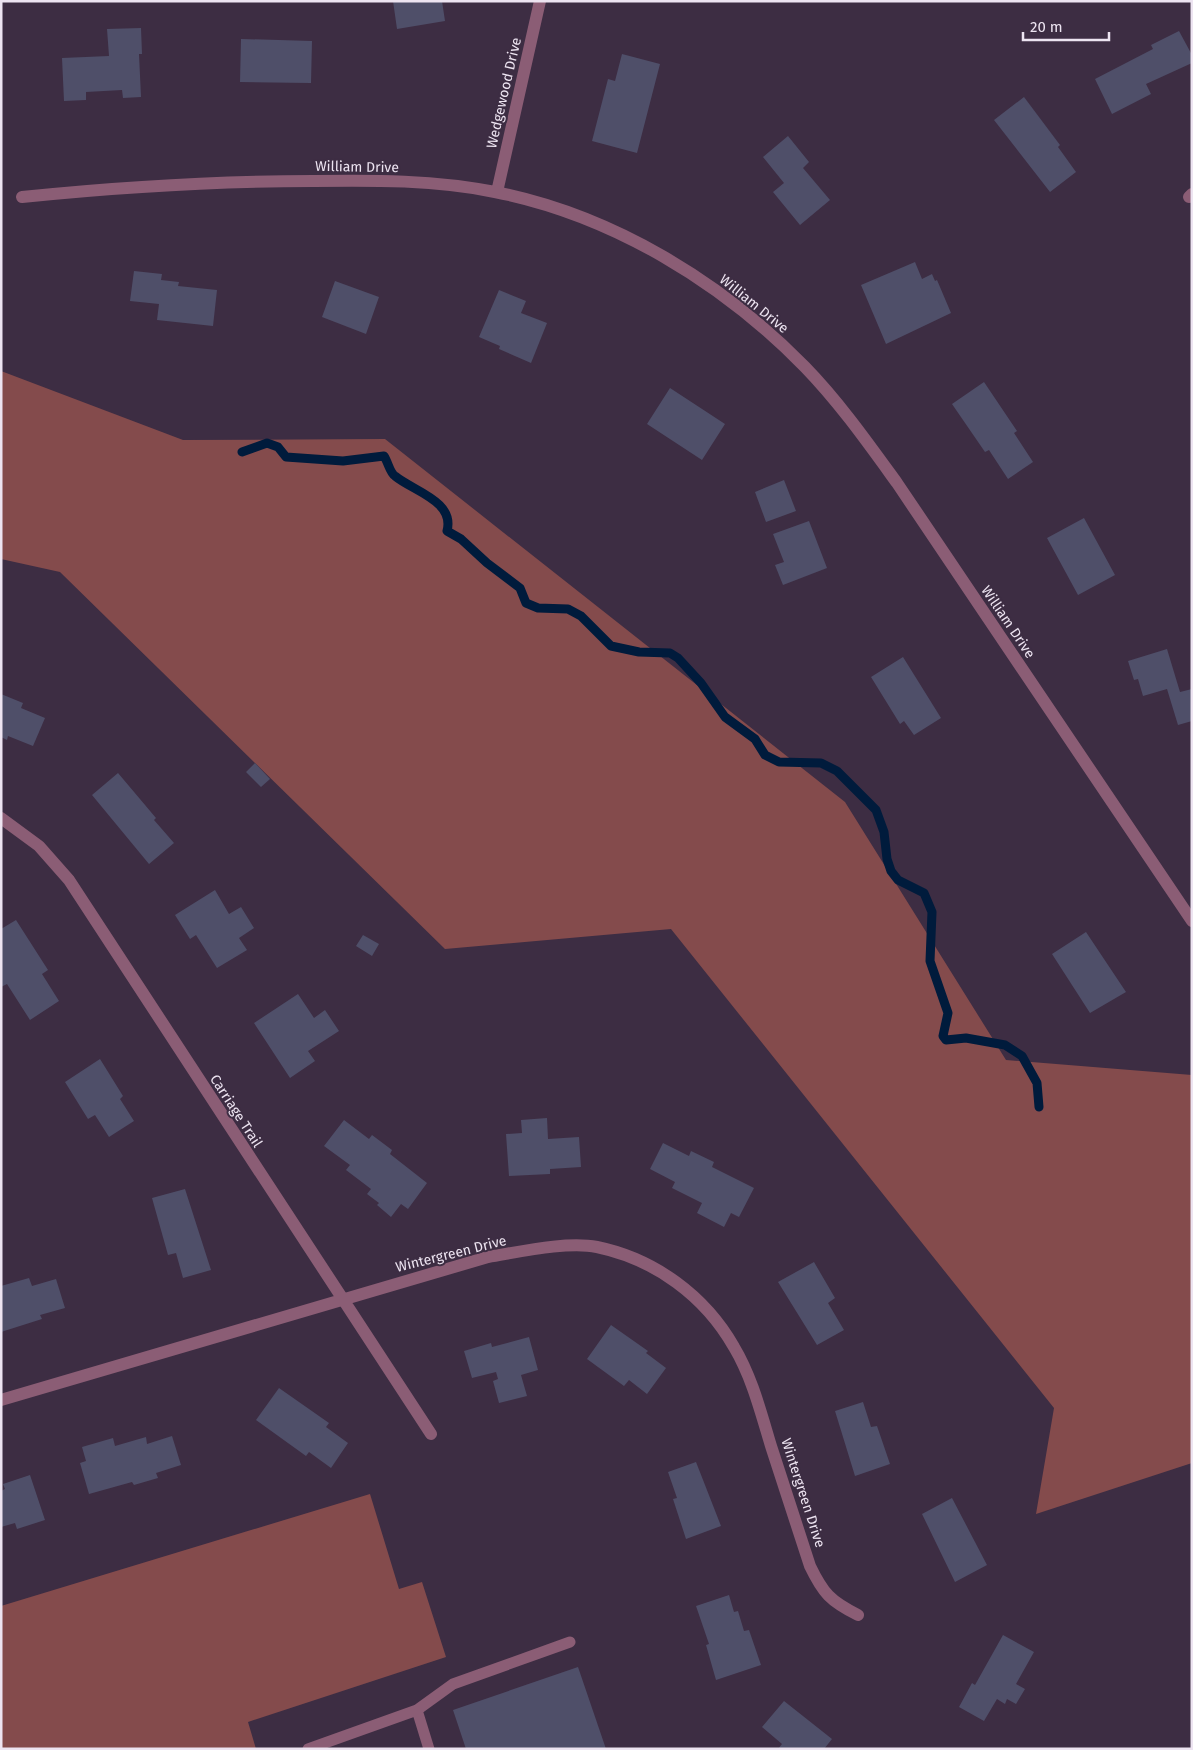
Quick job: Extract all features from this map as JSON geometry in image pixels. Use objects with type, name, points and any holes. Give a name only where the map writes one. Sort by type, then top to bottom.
[{"type":"street","name":"Wedgewood Drive","points":[[497,192],[540,1]]},
{"type":"street","name":"William Drive","points":[[22,198],[104,188],[230,181],[355,180],[459,186],[497,192],[600,224],[634,241],[713,289],[805,367],[854,424],[897,483],[1192,921]]},
{"type":"street","name":"Carriage Trail","points":[[1,818],[38,846],[69,880],[341,1300],[431,1434]]},
{"type":"street","name":"Wintergreen Drive","points":[[1,1400],[488,1257],[546,1247],[596,1247],[640,1261],[685,1286],[712,1314],[735,1347],[752,1387],[810,1566],[821,1589],[835,1604],[858,1615]]},
{"type":"lane","points":[[308,1749],[417,1710],[453,1684],[570,1642]]},
{"type":"lane","points":[[417,1710],[429,1749]]},
{"type":"shaded area","points":[[1,371],[183,440],[385,439],[845,802],[1006,1060],[1192,1075],[1192,1463],[1036,1514],[1054,1408],[671,929],[445,949],[60,572],[1,559]]},
{"type":"shaded area","points":[[370,1494],[399,1589],[422,1582],[446,1657],[248,1722],[256,1749],[1,1749],[1,1606]]},
{"type":"building","points":[[393,1],[442,1],[445,21],[397,29]]},
{"type":"building","points":[[141,28],[142,54],[139,54],[141,97],[123,98],[122,90],[86,92],[86,100],[64,101],[62,58],[109,56],[107,29]]},
{"type":"building","points":[[1179,31],[1192,55],[1192,63],[1146,84],[1151,94],[1112,114],[1095,79],[1153,49],[1151,45]]},
{"type":"building","points":[[241,39],[312,41],[311,83],[240,82]]},
{"type":"building","points":[[622,54],[660,64],[637,153],[592,141],[608,79],[615,81]]},
{"type":"building","points":[[1024,97],[1060,145],[1058,147],[1076,172],[1050,192],[994,120]]},
{"type":"building","points":[[788,136],[809,162],[803,168],[830,200],[800,225],[773,192],[784,183],[763,157]]},
{"type":"building","points":[[915,262],[922,279],[932,274],[935,281],[937,280],[951,313],[886,344],[861,285]]},
{"type":"building","points":[[134,271],[162,274],[161,280],[179,282],[178,286],[217,290],[213,326],[157,320],[159,304],[130,301]]},
{"type":"building","points":[[335,281],[379,297],[366,334],[322,317]]},
{"type":"building","points":[[499,290],[526,301],[521,313],[547,323],[531,363],[499,349],[500,346],[479,337]]},
{"type":"building","points":[[984,382],[1017,431],[1014,433],[1033,462],[1008,479],[989,450],[985,452],[952,404]]},
{"type":"building","points":[[670,388],[725,424],[702,460],[647,424]]},
{"type":"building","points":[[784,480],[796,511],[766,522],[755,492]]},
{"type":"building","points":[[1084,518],[1115,575],[1078,595],[1047,538]]},
{"type":"building","points":[[809,521],[827,568],[783,585],[775,565],[784,562],[773,534]]},
{"type":"building","points":[[1167,649],[1180,692],[1192,689],[1192,721],[1178,725],[1167,689],[1143,696],[1138,679],[1134,680],[1128,661]]},
{"type":"building","points":[[903,657],[941,718],[914,735],[904,721],[900,724],[871,677]]},
{"type":"building","points":[[1,694],[23,703],[21,708],[45,718],[33,746],[8,736],[7,740],[1,737]]},
{"type":"building","points":[[255,763],[270,779],[261,787],[246,772]]},
{"type":"building","points":[[118,773],[156,818],[154,820],[174,843],[149,864],[92,795]]},
{"type":"building","points":[[215,890],[229,914],[241,907],[254,928],[239,938],[247,950],[217,968],[196,935],[190,939],[175,915]]},
{"type":"building","points":[[16,920],[48,970],[42,974],[59,1001],[30,1020],[7,984],[1,987],[1,929]]},
{"type":"building","points":[[1086,932],[1126,992],[1090,1013],[1052,954]]},
{"type":"building","points":[[363,935],[379,944],[372,956],[356,946]]},
{"type":"building","points":[[298,994],[314,1018],[325,1010],[339,1031],[308,1051],[315,1061],[290,1078],[254,1023]]},
{"type":"building","points":[[100,1059],[123,1096],[120,1099],[134,1121],[109,1137],[95,1115],[88,1119],[65,1082]]},
{"type":"building","points":[[547,1118],[548,1139],[579,1137],[581,1167],[550,1169],[550,1174],[509,1176],[506,1134],[522,1133],[521,1120]]},
{"type":"building","points":[[344,1120],[369,1139],[372,1135],[392,1150],[390,1154],[427,1183],[408,1209],[401,1204],[391,1217],[377,1205],[379,1203],[367,1194],[371,1189],[346,1170],[350,1165],[324,1146]]},
{"type":"building","points":[[663,1143],[689,1156],[691,1151],[714,1162],[712,1167],[754,1188],[739,1217],[731,1213],[724,1227],[697,1213],[702,1203],[672,1188],[675,1182],[650,1169]]},
{"type":"building","points":[[185,1189],[211,1270],[183,1278],[176,1253],[168,1255],[152,1198]]},
{"type":"building","points":[[814,1262],[835,1298],[828,1303],[844,1330],[817,1345],[778,1282]]},
{"type":"building","points":[[29,1278],[32,1286],[56,1279],[65,1308],[40,1315],[42,1319],[1,1332],[1,1286]]},
{"type":"building","points":[[611,1325],[648,1351],[646,1353],[666,1368],[647,1394],[629,1380],[624,1386],[587,1359]]},
{"type":"building","points":[[529,1337],[538,1370],[521,1375],[527,1396],[499,1403],[493,1381],[498,1379],[496,1372],[472,1378],[464,1351],[491,1343],[492,1347]]},
{"type":"building","points":[[279,1388],[329,1423],[326,1427],[348,1443],[331,1468],[309,1452],[306,1456],[256,1420]]},
{"type":"building","points":[[863,1402],[871,1427],[877,1426],[890,1464],[855,1476],[835,1411]]},
{"type":"building","points":[[172,1436],[181,1465],[156,1473],[158,1478],[134,1485],[132,1482],[89,1494],[80,1463],[86,1461],[82,1447],[113,1438],[115,1446],[146,1437],[147,1444]]},
{"type":"building","points":[[696,1462],[721,1526],[686,1539],[673,1499],[677,1498],[668,1472]]},
{"type":"building","points":[[30,1475],[45,1520],[17,1529],[15,1523],[1,1527],[1,1491],[5,1489],[3,1484]]},
{"type":"building","points":[[952,1498],[987,1565],[955,1582],[922,1514]]},
{"type":"building","points":[[729,1595],[734,1612],[738,1611],[744,1631],[749,1630],[761,1665],[716,1680],[706,1645],[709,1644],[696,1606]]},
{"type":"building","points":[[1003,1635],[1034,1652],[1016,1684],[1025,1689],[1016,1704],[1007,1699],[1005,1704],[997,1699],[984,1721],[959,1707],[972,1683],[975,1685]]},
{"type":"building","points":[[578,1667],[606,1749],[466,1749],[453,1710]]},
{"type":"building","points":[[784,1701],[832,1739],[824,1749],[778,1749],[782,1744],[762,1727]]},
{"type":"waterway","points":[[242,452],[267,443],[278,447],[286,457],[343,461],[384,456],[393,475],[439,504],[445,512],[448,521],[447,531],[461,539],[487,563],[520,588],[526,603],[538,608],[568,609],[581,616],[611,646],[639,652],[670,653],[678,658],[701,683],[725,717],[755,739],[765,755],[779,762],[821,763],[837,771],[876,810],[884,832],[887,859],[891,871],[898,880],[924,893],[932,912],[930,961],[948,1013],[943,1036],[946,1040],[966,1038],[1005,1045],[1022,1056],[1037,1083],[1039,1107]]}]
